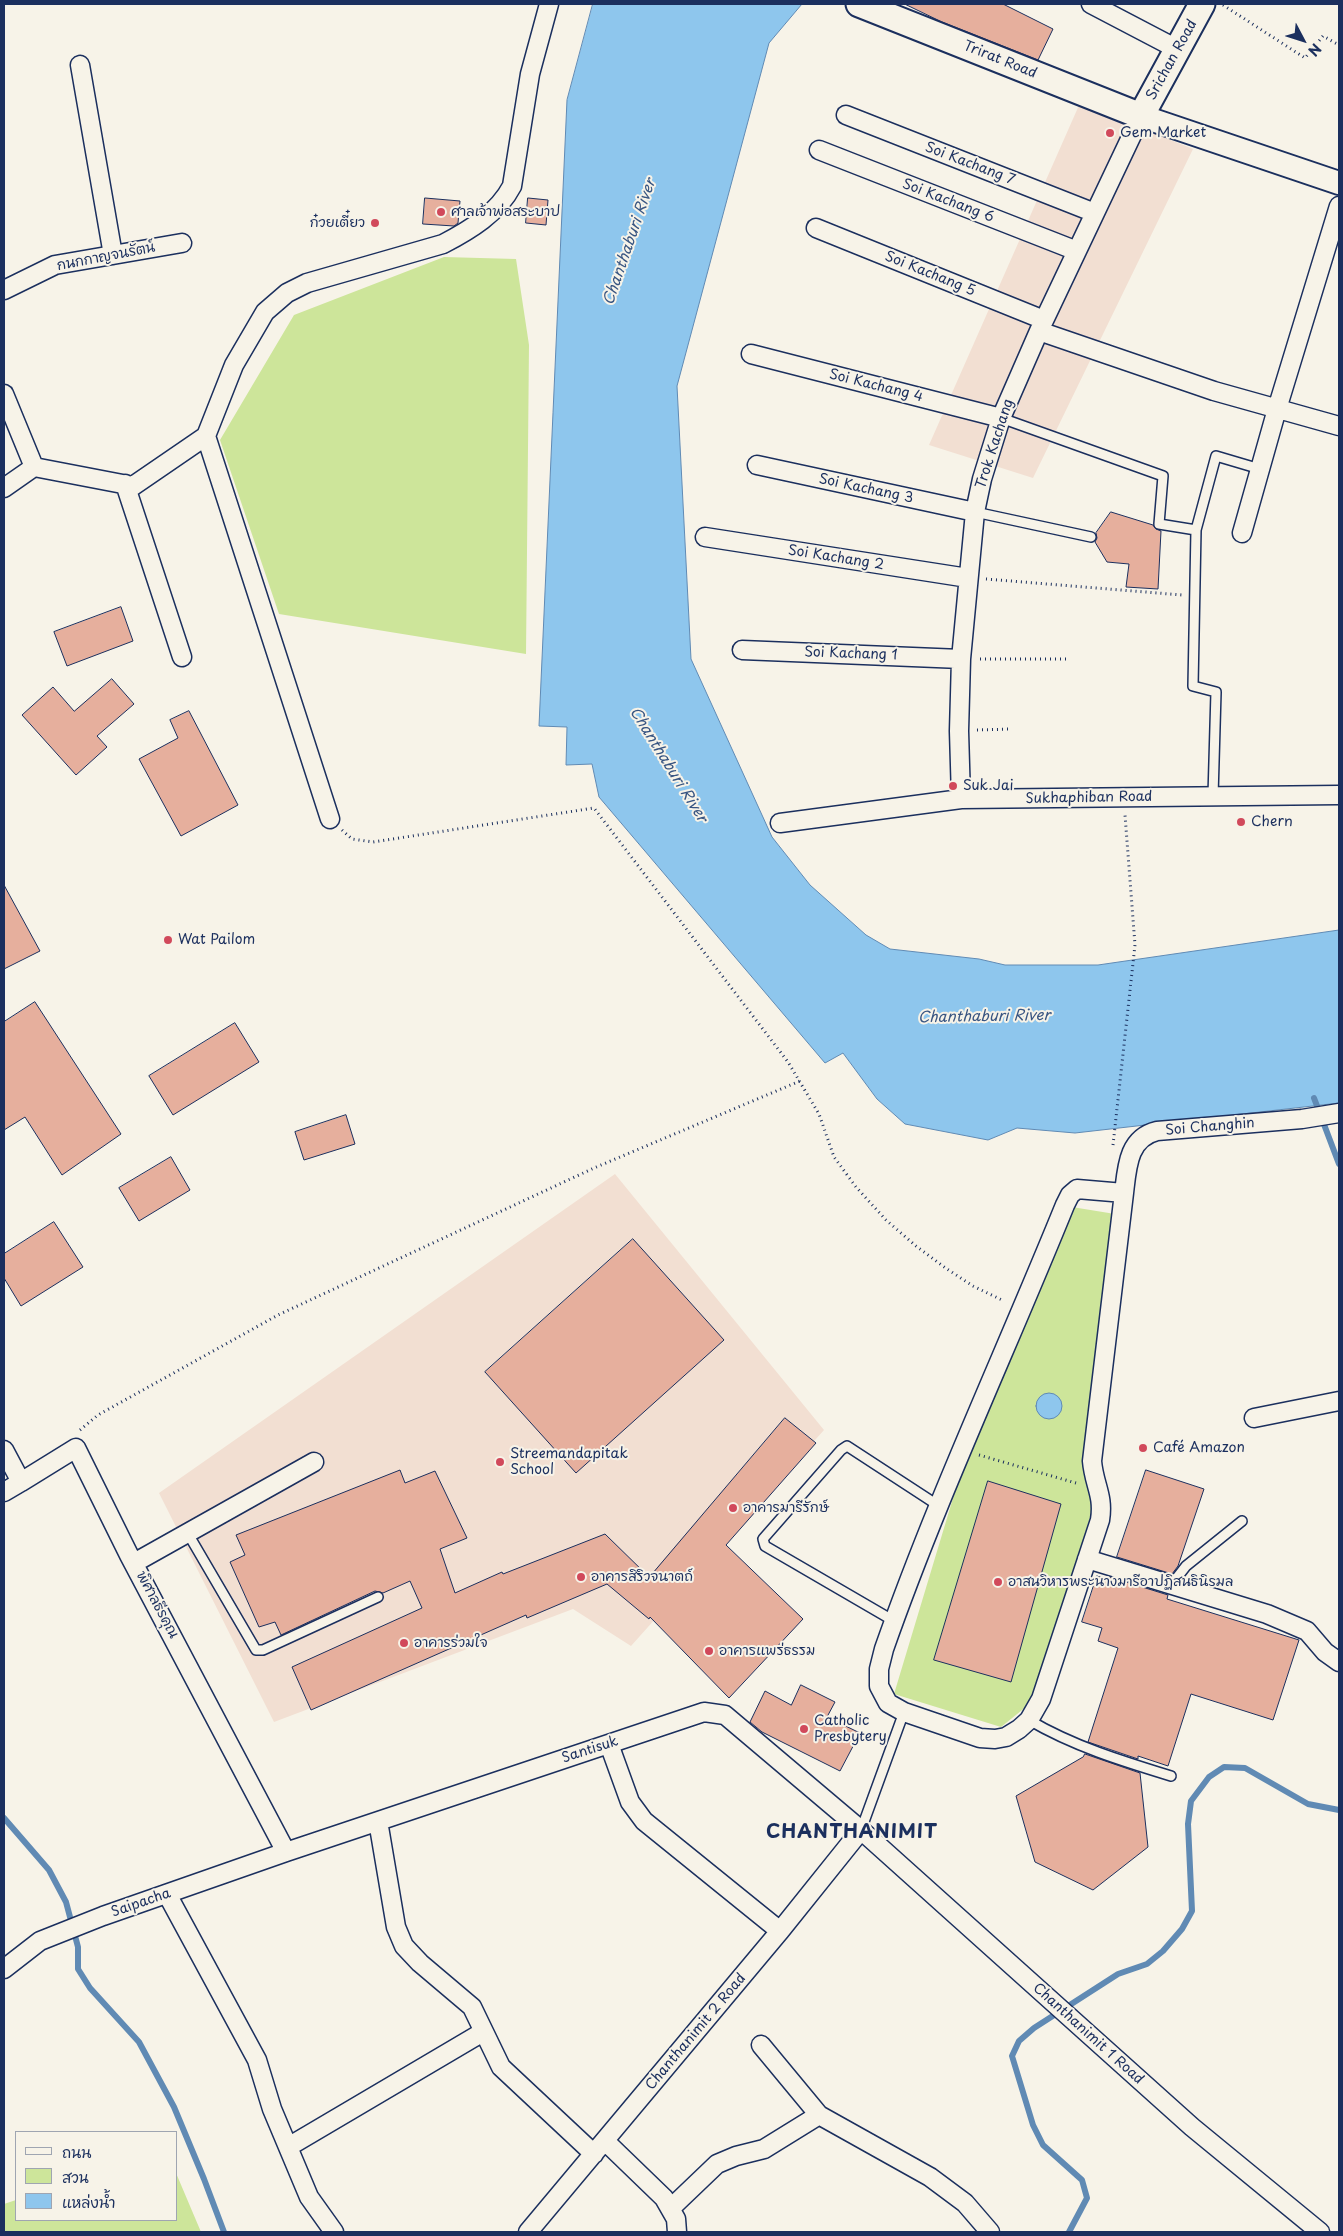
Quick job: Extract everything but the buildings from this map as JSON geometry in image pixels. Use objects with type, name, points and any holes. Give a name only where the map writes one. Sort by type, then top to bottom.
[{"type":"main road","name":"Trirat Road","points":[[859,4],[1141,116]]},
{"type":"main road","name":"Srichan Road","points":[[1141,116],[1202,4]]},
{"type":"street","points":[[4,488],[34,467],[133,486],[206,436],[234,365],[247,340],[265,312],[287,293],[307,282],[444,244],[479,222],[506,198],[512,186],[530,74],[549,4]]},
{"type":"street","points":[[1091,4],[1177,49]]},
{"type":"street","points":[[80,65],[113,255]]},
{"type":"street","name":"Soi Kachang 7","points":[[846,116],[1095,212]]},
{"type":"street","points":[[1141,116],[1339,183]]},
{"type":"street","name":"Trok Kachang","points":[[961,799],[959,731],[961,659],[975,512],[982,479],[1001,418],[1141,116]]},
{"type":"street","name":"Soi Kachang 6","points":[[819,150],[1077,251]]},
{"type":"street","points":[[1242,534],[1277,409],[1339,206]]},
{"type":"street","name":"Soi Kachang 5","points":[[816,228],[1042,326],[1205,388],[1339,426]]},
{"type":"street","name":"กนกกาญจนรัตน์","points":[[4,290],[55,265],[182,243]]},
{"type":"street","name":"Soi Kachang 4","points":[[751,354],[1001,418]]},
{"type":"street","points":[[4,396],[34,467]]},
{"type":"street","points":[[206,436],[330,819]]},
{"type":"street","name":"Soi Kachang 3","points":[[757,465],[975,512]]},
{"type":"street","points":[[125,484],[182,657]]},
{"type":"street","name":"Soi Kachang 2","points":[[705,537],[968,578]]},
{"type":"street","name":"Soi Kachang 1","points":[[742,650],[961,659]]},
{"type":"street","name":"Sukhaphiban Road","points":[[780,823],[961,799],[1339,794]]},
{"type":"street","name":"Soi Changhin","points":[[1029,1720],[1041,1699],[1100,1520],[1102,1507],[1092,1461],[1130,1154],[1135,1145],[1148,1133],[1302,1119],[1339,1113]]},
{"type":"street","points":[[1029,1720],[1006,1737],[995,1739],[980,1738],[904,1712],[888,1703],[879,1686],[879,1669],[894,1621],[939,1506],[1070,1195],[1077,1189],[1082,1188],[1124,1193]]},
{"type":"street","points":[[1254,1418],[1339,1401]]},
{"type":"street","points":[[4,1492],[76,1442]]},
{"type":"street","name":"พิศาลธีรคุณ","points":[[76,1442],[134,1563],[286,1852]]},
{"type":"street","points":[[4,1450],[21,1482]]},
{"type":"street","points":[[134,1563],[314,1462]]},
{"type":"street","points":[[1087,1559],[1267,1614],[1297,1626],[1307,1631],[1325,1652],[1339,1662]]},
{"type":"street","name":"Santisuk","points":[[286,1852],[704,1712],[725,1715],[861,1830]]},
{"type":"street","points":[[609,1744],[630,1802],[644,1821],[780,1931]]},
{"type":"street","points":[[378,1821],[399,1937],[420,1963],[472,2007],[501,2067],[664,2198],[671,2208],[677,2232]]},
{"type":"street","name":"Chanthanimit 2 Road","points":[[528,2232],[780,1931],[861,1830]]},
{"type":"street","name":"Chanthanimit 1 Road","points":[[861,1830],[1192,2127],[1320,2232]]},
{"type":"street","name":"Saipacha","points":[[4,1969],[40,1942],[103,1916],[286,1852]]},
{"type":"street","points":[[167,1894],[257,2060],[272,2110],[309,2197],[334,2232]]},
{"type":"street","points":[[288,2147],[483,2032]]},
{"type":"street","points":[[761,2045],[819,2115],[930,2177],[965,2203],[990,2232]]},
{"type":"street","points":[[671,2208],[717,2164],[736,2156],[764,2150],[819,2115]]},
{"type":"lane","points":[[1001,418],[1163,476],[1159,524],[1196,530]]},
{"type":"lane","points":[[1213,796],[1216,692],[1193,686],[1196,530],[1216,456],[1260,469]]},
{"type":"lane","points":[[975,512],[1091,537]]},
{"type":"lane","points":[[894,1621],[765,1546],[763,1539],[840,1450],[847,1446],[939,1506]]},
{"type":"lane","points":[[1172,1584],[1186,1566],[1242,1521]]},
{"type":"lane","points":[[187,1532],[256,1650],[263,1650],[378,1597]]},
{"type":"lane","points":[[861,1830],[904,1712]]},
{"type":"lane","points":[[1029,1720],[1055,1734],[1097,1752],[1171,1776]]},
{"type":"path","points":[[1220,4],[1305,58],[1323,36],[1339,45]]},
{"type":"path","points":[[968,578],[1195,596]]},
{"type":"path","points":[[961,659],[1067,659]]},
{"type":"path","points":[[959,731],[1011,729]]},
{"type":"path","points":[[1113,1146],[1135,945],[1124,797]]},
{"type":"path","points":[[330,819],[352,839],[374,842],[594,808],[782,1054],[819,1114],[834,1157],[856,1187],[886,1220],[947,1270],[997,1298],[1023,1308]]},
{"type":"path","points":[[76,1442],[87,1422],[98,1415],[278,1315],[594,1168],[800,1081]]},
{"type":"path","points":[[962,1450],[1099,1489]]},
{"type":"shaded area","points":[[1080,103],[1193,149],[1033,478],[929,445]]},
{"type":"shaded area","name":"Streemandapitak School","points":[[615,1174],[824,1430],[631,1646],[573,1609],[274,1722],[159,1493]]},
{"type":"green space","points":[[444,257],[516,259],[529,345],[526,654],[279,614],[220,440],[294,315]]},
{"type":"green space","points":[[1072,1207],[1115,1214],[1083,1470],[1094,1505],[1032,1702],[1001,1727],[894,1694],[963,1465]]},
{"type":"green space","points":[[178,2178],[201,2232],[4,2232],[4,2204],[15,2200],[15,2221],[178,2221]]},
{"type":"water","name":"Chanthaburi River","points":[[593,4],[802,4],[769,43],[677,386],[691,659],[772,837],[810,885],[866,935],[890,949],[979,959],[1005,965],[1098,965],[1339,930],[1339,1103],[1075,1133],[1017,1128],[988,1140],[905,1124],[877,1099],[843,1053],[825,1063],[599,797],[592,764],[566,765],[567,727],[539,726],[567,100]]},
{"type":"water","points":[[1049,1393],[1058,1397],[1062,1406],[1058,1415],[1049,1419],[1040,1415],[1036,1406],[1040,1397]]},
{"type":"waterway","points":[[1314,1098],[1339,1164]]},
{"type":"waterway","points":[[1069,2232],[1087,2198],[1082,2180],[1043,2145],[1033,2125],[1012,2056],[1019,2041],[1034,2028],[1118,1974],[1147,1964],[1163,1951],[1182,1929],[1192,1911],[1188,1824],[1191,1801],[1209,1777],[1224,1767],[1245,1768],[1308,1804],[1339,1810]]},
{"type":"waterway","points":[[4,1818],[49,1870],[66,1902],[78,1947],[78,1969],[90,1988],[139,2042],[174,2107],[224,2232]]},
{"type":"place","name":"Gem Market","points":[[1110,133]]},
{"type":"place","name":"ศาลเจ้าพ่อสระบาป","points":[[441,212]]},
{"type":"place","name":"ก๋วยเตี๋ยว","points":[[375,223]]},
{"type":"place","name":"Suk Jai","points":[[953,786]]},
{"type":"place","name":"Chern","points":[[1241,822]]},
{"type":"place","name":"Wat Pailom","points":[[168,940]]},
{"type":"place","name":"Café Amazon","points":[[1143,1448]]},
{"type":"place","name":"Streemandapitak School","points":[[500,1462]]},
{"type":"place","name":"อาคารมารีรักษ์","points":[[733,1508]]},
{"type":"place","name":"อาคารสิริวจนาตถ์","points":[[581,1577]]},
{"type":"place","name":"อาสนวิหารพระนางมารีอาปฏิสนธินิรมล","points":[[998,1582]]},
{"type":"place","name":"อาคารร่วมใจ","points":[[404,1643]]},
{"type":"place","name":"อาคารแพร่ธรรม","points":[[709,1651]]},
{"type":"place","name":"Catholic Presbytery","points":[[804,1729]]},
{"type":"district","name":"CHANTHANIMIT","points":[[852,1833]]}]
